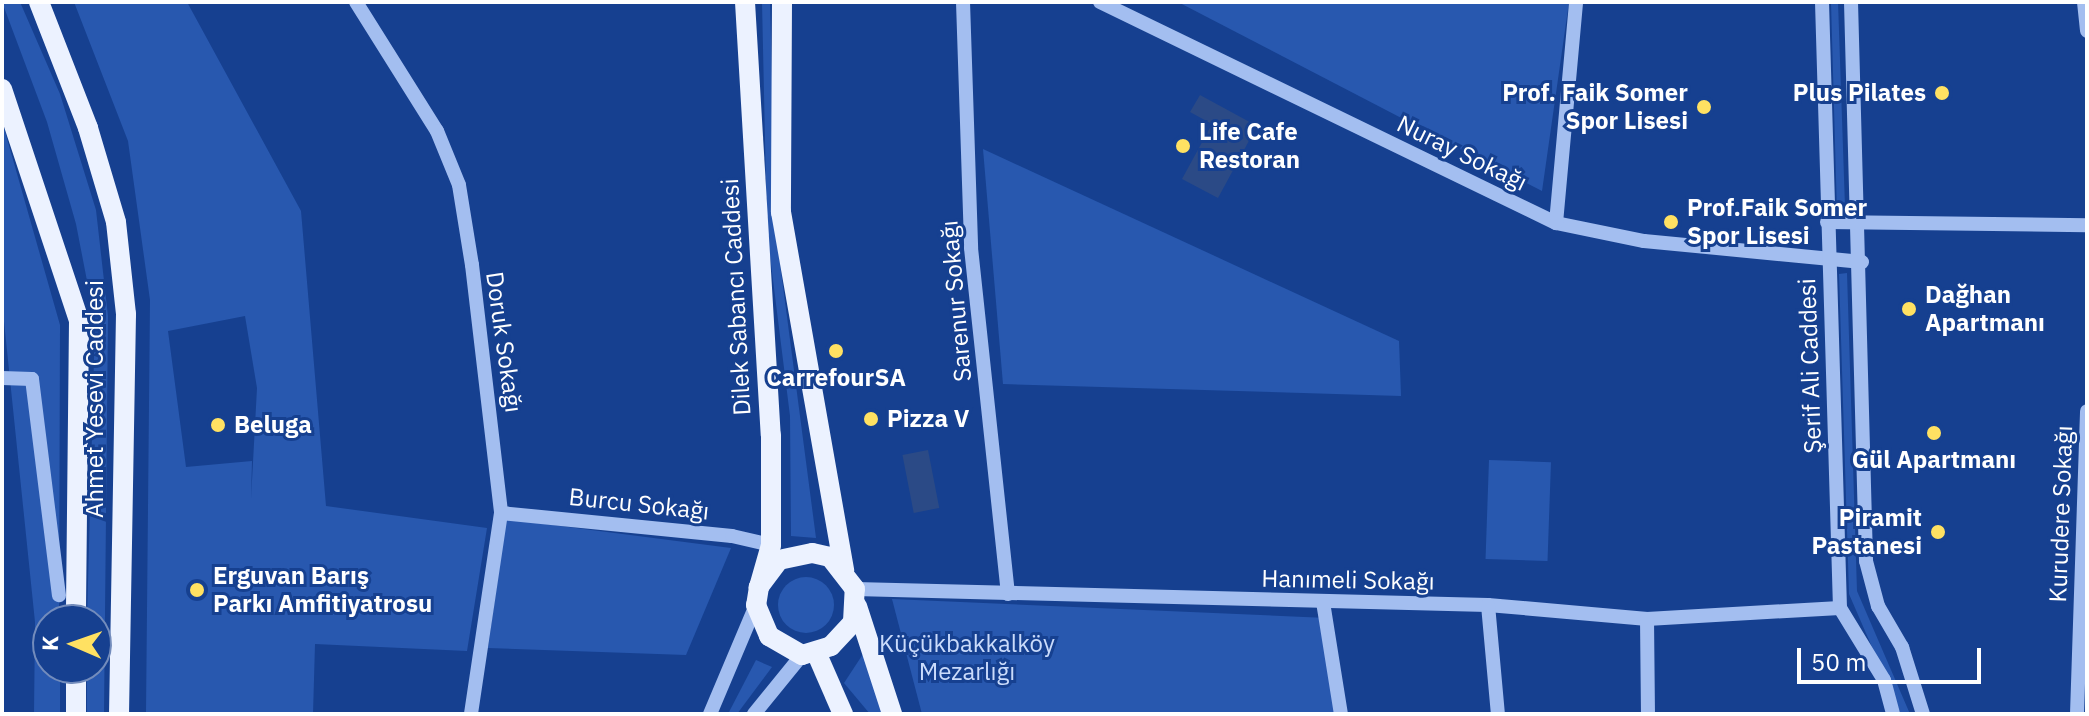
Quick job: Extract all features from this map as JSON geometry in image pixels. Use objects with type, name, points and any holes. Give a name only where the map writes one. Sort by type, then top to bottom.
[{"type":"main road","name":"Ahmet Yesevi Caddesi","points":[[39,2],[88,128],[118,237],[126,314],[119,714]]},
{"type":"main road","name":"Dilek Sabancı Caddesi","points":[[745,2],[771,435],[771,545],[758,596]]},
{"type":"main road","name":"Dilek Sabancı Caddesi","points":[[782,2],[781,212],[844,570],[856,597],[892,714]]},
{"type":"main road","name":"Ahmet Yesevi Caddesi","points":[[2,89],[79,321],[76,604]]},
{"type":"main road","points":[[843,714],[809,653],[769,636],[758,596],[779,560],[795,554],[830,557],[844,570]]},
{"type":"main road","points":[[809,653],[844,636],[856,597]]},
{"type":"main road","points":[[76,684],[76,714]]},
{"type":"street","name":"Doruk Sokağı","points":[[356,2],[437,131],[459,185],[491,400],[501,513],[471,714]]},
{"type":"street","name":"Sarenur Sokağı","points":[[963,2],[971,248],[1008,594]]},
{"type":"street","name":"Nuray Sokağı","points":[[1100,2],[1120,6],[1556,223],[1644,241],[1862,262]]},
{"type":"street","points":[[1556,223],[1576,2]]},
{"type":"street","name":"Şerif Ali Caddesi","points":[[1822,2],[1840,608],[1884,680],[1893,714]]},
{"type":"street","points":[[1851,2],[1862,262],[1866,561],[1878,606],[1902,647],[1923,714]]},
{"type":"street","points":[[2084,2],[2087,31]]},
{"type":"street","points":[[1827,222],[2087,225]]},
{"type":"street","points":[[2,378],[32,379],[59,595]]},
{"type":"street","name":"Kurudere Sokağı","points":[[2077,714],[2087,411]]},
{"type":"street","name":"Burcu Sokağı","points":[[501,513],[732,536],[771,545]]},
{"type":"street","name":"Hanımeli Sokağı","points":[[856,597],[1008,594],[1488,605],[1647,619],[1840,608]]},
{"type":"street","points":[[710,714],[758,596]]},
{"type":"street","points":[[1323,602],[1341,714]]},
{"type":"street","points":[[1488,605],[1498,714]]},
{"type":"street","points":[[1647,619],[1648,714]]},
{"type":"street","points":[[754,714],[809,653]]},
{"type":"green space","points":[[2,2],[20,2],[60,94],[96,210],[108,316],[105,604],[87,604],[95,322],[76,224],[47,122]]},
{"type":"green space","points":[[74,2],[187,2],[301,211],[326,506],[487,528],[467,651],[315,644],[313,714],[146,714],[150,300],[128,141]],"holes":[[[245,316],[257,388],[251,499],[252,461],[186,467],[168,331]]]},
{"type":"green space","points":[[762,2],[770,2],[776,233],[816,538],[791,536],[790,416],[767,232]]},
{"type":"green space","points":[[1178,2],[1569,2],[1542,191]]},
{"type":"green space","points":[[1831,2],[1838,2],[1845,207],[1837,213]]},
{"type":"green space","points":[[2,121],[60,325],[59,604],[33,604],[2,302]]},
{"type":"green space","points":[[983,149],[1399,341],[1401,396],[1003,384]]},
{"type":"green space","points":[[1847,273],[1857,591],[1910,714],[1901,714],[1849,594],[1839,274]]},
{"type":"green space","points":[[1489,460],[1551,462],[1548,561],[1486,559]]},
{"type":"green space","points":[[506,519],[731,548],[686,655],[488,648]]},
{"type":"green space","points":[[806,577],[826,585],[834,605],[826,625],[806,633],[786,625],[778,605],[786,585]]},
{"type":"green space","name":"Küçükbakkalköy Mezarlığı","points":[[892,599],[1327,618],[1339,714],[922,714]]},
{"type":"green space","points":[[865,651],[884,714],[870,714],[844,683]]},
{"type":"green space","points":[[756,660],[772,667],[737,714],[728,714]]},
{"type":"green space","points":[[34,684],[60,684],[60,714],[34,714]]},
{"type":"green space","points":[[87,684],[104,684],[104,714],[87,714]]},
{"type":"shaded area","points":[[1200,95],[1257,126],[1218,198],[1182,179],[1212,124],[1190,112]]},
{"type":"shaded area","points":[[928,450],[939,508],[914,513],[902,455]]},
{"type":"place","name":"Plus Pilates","points":[[1942,93]]},
{"type":"place","name":"Prof. Faik Somer Spor Lisesi","points":[[1704,107]]},
{"type":"place","name":"Life Cafe Restoran","points":[[1183,146]]},
{"type":"place","name":"Prof.Faik Somer Spor Lisesi","points":[[1671,222]]},
{"type":"place","name":"Dağhan Apartmanı","points":[[1909,309]]},
{"type":"place","name":"CarrefourSA","points":[[836,351]]},
{"type":"place","name":"Pizza V","points":[[871,419]]},
{"type":"place","name":"Beluga","points":[[218,425]]},
{"type":"place","name":"Gül Apartmanı","points":[[1934,433]]},
{"type":"place","name":"Piramit Pastanesi","points":[[1938,532]]},
{"type":"place","name":"Erguvan Barış Parkı Amfitiyatrosu","points":[[197,590]]}]
